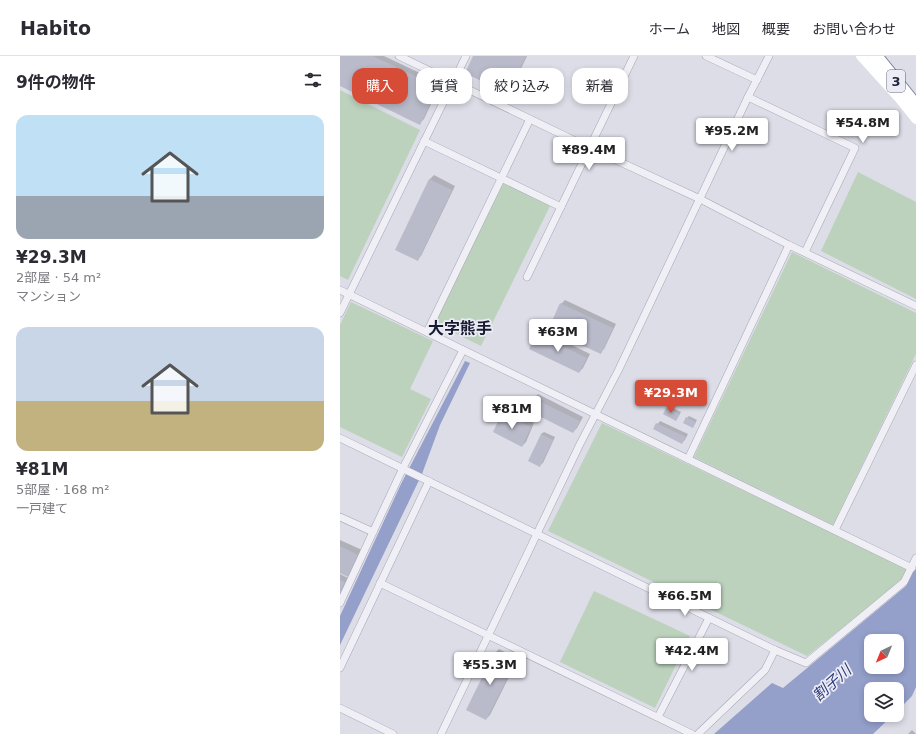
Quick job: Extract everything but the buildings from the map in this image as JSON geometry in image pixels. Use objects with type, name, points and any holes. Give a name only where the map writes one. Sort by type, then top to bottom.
[{"type":"highway","name":"3","points":[[876,56],[915,102]]},
{"type":"highway","name":"3","points":[[885,56],[915,102]]},
{"type":"main road","points":[[861,56],[916,119]]},
{"type":"street","points":[[399,56],[424,68]]},
{"type":"street","points":[[460,68],[466,56]]},
{"type":"street","points":[[527,277],[634,56]]},
{"type":"street","points":[[706,56],[757,80]]},
{"type":"street","points":[[442,734],[537,533],[619,369],[748,97],[769,56]]},
{"type":"street","points":[[472,91],[700,199],[789,245],[916,306]]},
{"type":"street","points":[[748,97],[855,148],[804,252]]},
{"type":"street","points":[[340,313],[443,104]]},
{"type":"street","points":[[427,332],[530,119]]},
{"type":"street","points":[[424,141],[561,207]]},
{"type":"street","points":[[688,459],[789,245]]},
{"type":"street","points":[[340,290],[912,568]]},
{"type":"street","points":[[340,603],[373,532],[463,350]]},
{"type":"street","points":[[835,530],[916,365]]},
{"type":"street","points":[[340,438],[806,664],[904,582],[916,558]]},
{"type":"street","points":[[340,668],[429,481]]},
{"type":"street","points":[[340,517],[373,532]]},
{"type":"street","points":[[380,583],[692,734]]},
{"type":"street","points":[[658,717],[709,618]]},
{"type":"street","points":[[698,734],[765,670],[775,650]]},
{"type":"street","points":[[340,708],[393,734]]},
{"type":"green space","points":[[340,90],[352,96],[352,104],[368,104],[420,130],[348,280],[340,276]]},
{"type":"green space","points":[[858,172],[916,202],[916,299],[821,251]]},
{"type":"green space","points":[[502,183],[550,206],[481,346],[434,323]]},
{"type":"green space","points":[[792,252],[916,313],[916,354],[833,525],[694,457]]},
{"type":"green space","points":[[351,302],[433,341],[410,389],[431,399],[402,457],[340,427],[340,325]]},
{"type":"green space","points":[[602,423],[907,569],[901,581],[807,656],[548,531]]},
{"type":"green space","points":[[594,591],[690,636],[655,708],[560,662]]},
{"type":"water","points":[[465,361],[470,363],[440,425],[422,474],[340,645],[340,616],[401,484]]},
{"type":"water","name":"割子川","points":[[916,565],[916,687],[912,696],[904,704],[904,682],[864,682],[864,722],[886,722],[873,734],[714,734],[772,683],[783,688],[906,586]]},
{"type":"district","name":"大字熊手","points":[[460,328]]}]
